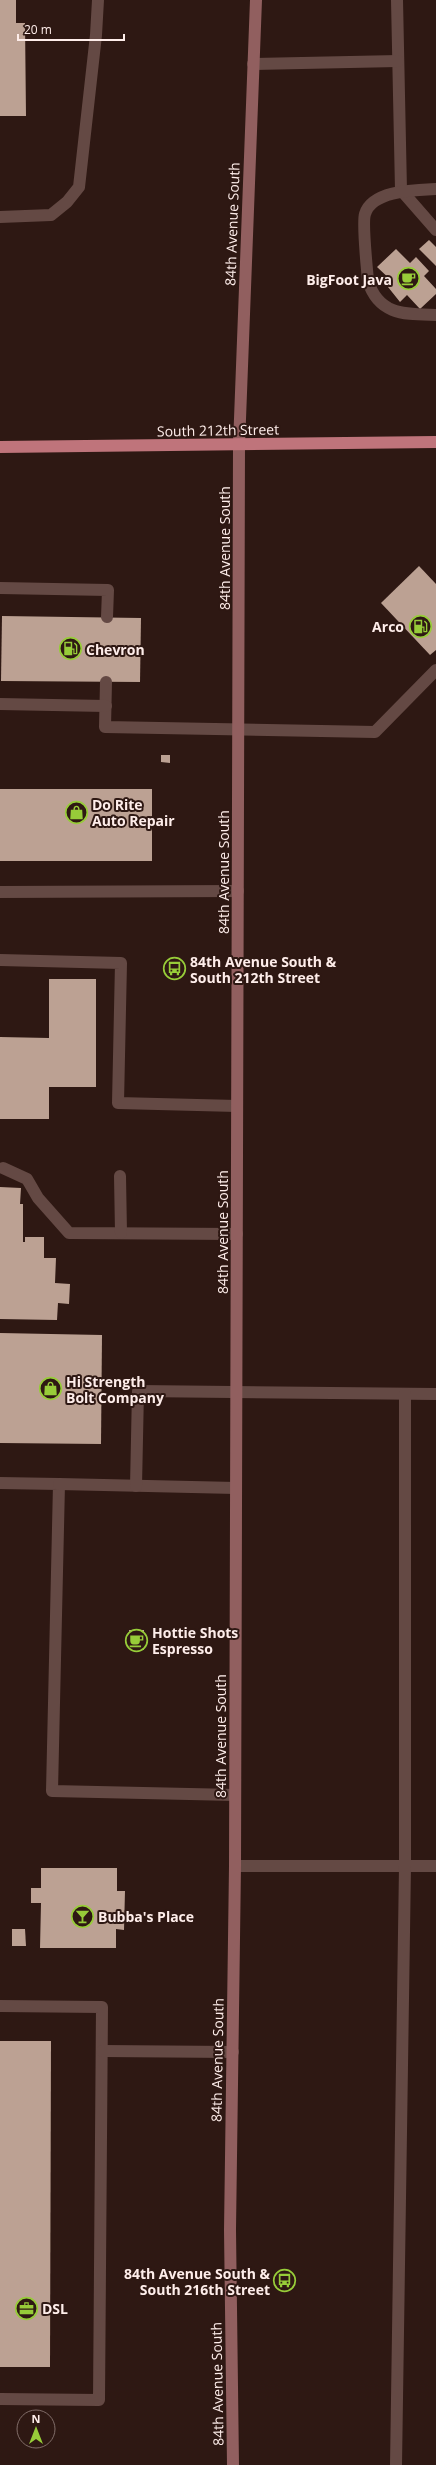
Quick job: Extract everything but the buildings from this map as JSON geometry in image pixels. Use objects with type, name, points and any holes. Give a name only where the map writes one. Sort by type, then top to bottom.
[{"type":"main road","name":"84th Avenue South","points":[[232,2465],[230,2230],[235,1866],[239,445],[256,0]]},
{"type":"main road","name":"South 212th Street","points":[[0,447],[436,442]]},
{"type":"lane","points":[[0,217],[51,215],[68,202],[79,186],[96,35],[98,0]]},
{"type":"lane","points":[[397,0],[401,190],[436,230]]},
{"type":"lane","points":[[253,64],[398,61]]},
{"type":"lane","points":[[436,189],[401,190],[370,204],[364,214],[368,281],[370,289],[390,310],[400,313],[436,315]]},
{"type":"lane","points":[[0,588],[108,590],[107,617]]},
{"type":"lane","points":[[106,682],[105,727],[375,732],[436,670]]},
{"type":"lane","points":[[0,704],[106,706]]},
{"type":"lane","points":[[0,892],[238,891]]},
{"type":"lane","points":[[0,960],[121,963],[118,1103],[237,1106]]},
{"type":"lane","points":[[3,1168],[27,1179],[38,1198],[69,1233],[236,1234]]},
{"type":"lane","points":[[120,1176],[121,1233]]},
{"type":"lane","points":[[136,1486],[138,1391],[436,1394]]},
{"type":"lane","points":[[396,2465],[405,1866],[405,1394]]},
{"type":"lane","points":[[0,1483],[236,1488]]},
{"type":"lane","points":[[59,1484],[52,1791],[235,1795]]},
{"type":"lane","points":[[235,1866],[436,1866]]},
{"type":"lane","points":[[0,2006],[102,2007],[99,2400],[0,2399]]},
{"type":"lane","points":[[102,2051],[232,2052]]},
{"type":"place","name":"BigFoot Java","points":[[408,279]]},
{"type":"place","name":"Arco","points":[[420,626]]},
{"type":"place","name":"Chevron","points":[[71,649]]},
{"type":"place","name":"Do Rite Auto Repair","points":[[76,812]]},
{"type":"place","name":"84th Avenue South & South 212th Street","points":[[174,969]]},
{"type":"place","name":"Hi Strength Bolt Company","points":[[51,1389]]},
{"type":"place","name":"Hottie Shots Espresso","points":[[137,1640]]},
{"type":"place","name":"Bubba's Place","points":[[82,1916]]},
{"type":"place","name":"84th Avenue South & South 216th Street","points":[[285,2281]]},
{"type":"place","name":"DSL","points":[[27,2308]]}]
